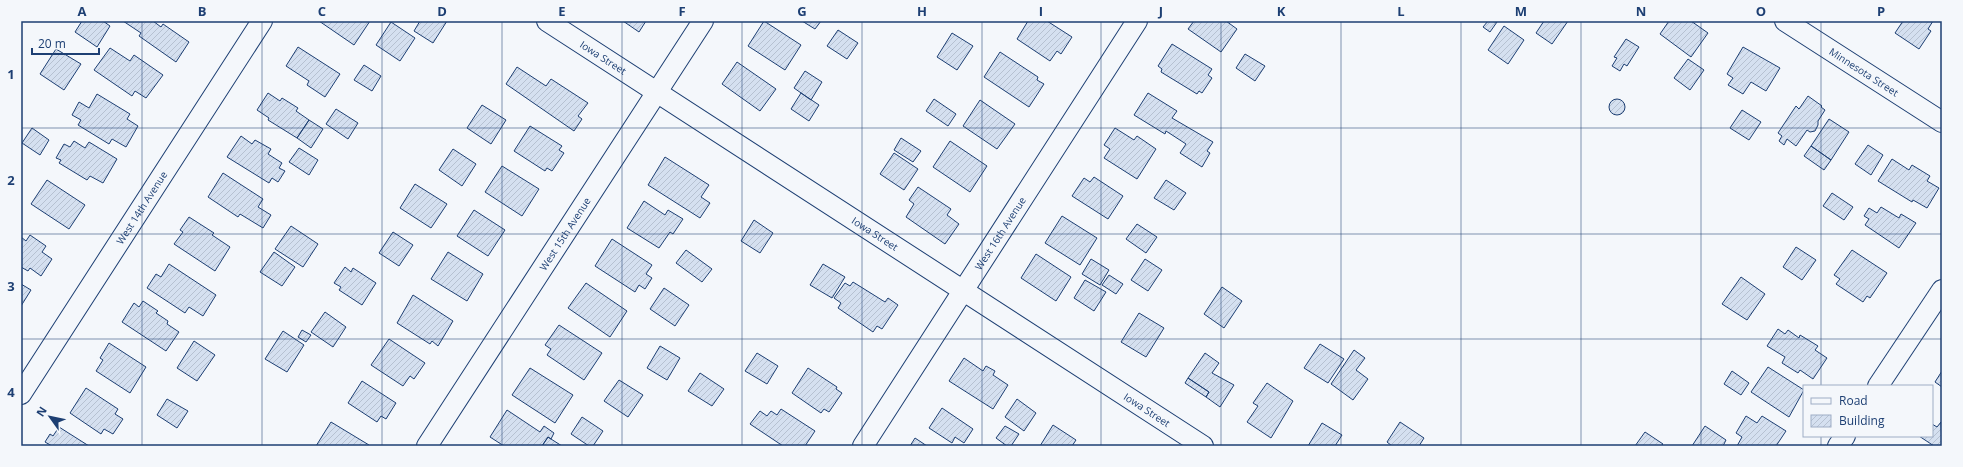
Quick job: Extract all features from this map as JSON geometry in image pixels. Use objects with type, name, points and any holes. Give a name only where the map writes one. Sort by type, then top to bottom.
[{"type":"street","name":"West 14th Avenue","points":[[21,394],[262,21]]},
{"type":"street","name":"Iowa Street","points":[[547,21],[1203,446]]},
{"type":"street","name":"West 15th Avenue","points":[[427,446],[703,21]]},
{"type":"street","name":"West 16th Avenue","points":[[863,446],[1137,21]]},
{"type":"street","name":"Minnesota Street","points":[[1785,21],[1942,122]]},
{"type":"street","points":[[1879,385],[1942,290]]},
{"type":"street","points":[[1838,446],[1844,437]]},
{"type":"building","points":[[82,21],[103,21],[110,26],[97,47],[75,32]]},
{"type":"building","points":[[123,21],[153,21],[161,27],[163,24],[189,42],[176,62],[139,36],[141,33]]},
{"type":"building","points":[[319,21],[370,21],[354,45]]},
{"type":"building","points":[[420,21],[447,21],[433,43],[414,31]]},
{"type":"building","points":[[623,21],[646,21],[639,32]]},
{"type":"building","points":[[764,21],[801,45],[785,70],[748,46]]},
{"type":"building","points":[[802,21],[821,21],[815,29]]},
{"type":"building","points":[[1028,21],[1047,21],[1072,37],[1061,54],[1057,51],[1050,61],[1017,39]]},
{"type":"building","points":[[1194,21],[1226,21],[1237,29],[1221,52],[1188,29]]},
{"type":"building","points":[[1488,21],[1497,22],[1490,32],[1483,27]]},
{"type":"building","points":[[1544,21],[1568,21],[1552,44],[1536,33]]},
{"type":"building","points":[[1669,21],[1691,21],[1708,33],[1691,57],[1660,34]]},
{"type":"building","points":[[1903,21],[1933,21],[1928,29],[1931,31],[1919,49],[1895,33]]},
{"type":"building","points":[[391,22],[415,38],[400,61],[376,45]]},
{"type":"building","points":[[1504,26],[1524,40],[1508,64],[1488,50]]},
{"type":"building","points":[[838,30],[858,43],[847,59],[827,46]]},
{"type":"building","points":[[952,33],[973,46],[957,70],[937,57]]},
{"type":"building","points":[[1626,39],[1639,47],[1627,66],[1624,64],[1620,71],[1612,66],[1617,58],[1614,57]]},
{"type":"building","points":[[1172,44],[1212,69],[1208,75],[1212,78],[1202,93],[1199,91],[1197,94],[1161,72],[1162,69],[1158,66]]},
{"type":"building","points":[[298,47],[340,74],[325,97],[307,85],[309,81],[286,66]]},
{"type":"building","points":[[1743,47],[1780,68],[1766,91],[1751,82],[1743,94],[1728,85],[1733,78],[1727,74]]},
{"type":"building","points":[[110,48],[130,61],[134,55],[163,75],[146,98],[135,91],[132,96],[94,70]]},
{"type":"building","points":[[56,49],[81,64],[64,90],[40,74]]},
{"type":"building","points":[[1000,52],[1038,77],[1037,80],[1044,84],[1029,107],[984,77]]},
{"type":"building","points":[[1245,54],[1265,66],[1255,81],[1236,68]]},
{"type":"building","points":[[1688,59],[1704,70],[1690,90],[1674,78]]},
{"type":"building","points":[[737,62],[776,89],[760,111],[722,84]]},
{"type":"building","points":[[364,65],[381,76],[372,91],[354,80]]},
{"type":"building","points":[[517,67],[546,86],[551,79],[588,103],[578,116],[582,119],[574,131],[506,84]]},
{"type":"building","points":[[805,71],[822,82],[811,100],[794,88]]},
{"type":"building","points":[[268,93],[280,101],[282,98],[298,108],[296,111],[309,120],[297,138],[268,120],[269,118],[257,110]]},
{"type":"building","points":[[801,93],[819,105],[809,121],[791,109]]},
{"type":"building","points":[[1148,93],[1177,111],[1172,118],[1213,142],[1207,151],[1210,153],[1202,167],[1180,153],[1186,144],[1166,131],[1165,134],[1134,115]]},
{"type":"building","points":[[97,94],[130,114],[127,119],[138,126],[126,147],[112,139],[109,144],[78,125],[81,120],[72,115],[79,102],[89,108]]},
{"type":"building","points":[[1808,96],[1825,110],[1818,121],[1818,125],[1815,131],[1810,132],[1807,130],[1796,146],[1787,139],[1784,145],[1779,141],[1782,136],[1778,133],[1796,106],[1799,109]]},
{"type":"building","points":[[934,99],[956,114],[948,126],[926,111]]},
{"type":"building","points":[[1617,99],[1623,101],[1625,107],[1623,113],[1617,115],[1611,113],[1609,107],[1611,101]]},
{"type":"building","points":[[980,100],[1015,124],[997,149],[963,126]]},
{"type":"building","points":[[482,105],[506,120],[491,144],[467,128]]},
{"type":"building","points":[[336,109],[358,123],[348,139],[326,124]]},
{"type":"building","points":[[1742,110],[1761,122],[1749,140],[1730,128]]},
{"type":"building","points":[[1829,119],[1849,132],[1831,160],[1811,146]]},
{"type":"building","points":[[309,120],[323,129],[311,148],[297,138]]},
{"type":"building","points":[[530,126],[562,146],[559,150],[564,153],[552,171],[547,168],[545,171],[514,151]]},
{"type":"building","points":[[32,128],[49,140],[40,155],[22,143]]},
{"type":"building","points":[[1115,128],[1134,140],[1137,136],[1156,149],[1137,179],[1104,158],[1110,149],[1104,145]]},
{"type":"building","points":[[241,136],[252,144],[255,140],[271,149],[268,154],[282,163],[279,168],[285,171],[278,182],[272,178],[269,183],[227,157]]},
{"type":"building","points":[[901,138],[921,151],[913,162],[894,150]]},
{"type":"building","points":[[74,141],[85,148],[89,142],[117,159],[103,183],[90,176],[87,180],[59,163],[61,160],[56,158],[64,144],[70,147]]},
{"type":"building","points":[[950,141],[987,166],[970,192],[933,167]]},
{"type":"building","points":[[1868,145],[1883,155],[1871,175],[1855,164]]},
{"type":"building","points":[[1811,146],[1831,160],[1824,170],[1804,156]]},
{"type":"building","points":[[299,148],[318,160],[309,175],[289,162]]},
{"type":"building","points":[[453,149],[476,164],[462,186],[439,170]]},
{"type":"building","points":[[894,153],[918,169],[904,190],[880,174]]},
{"type":"building","points":[[665,157],[709,185],[701,197],[710,203],[700,218],[648,185]]},
{"type":"building","points":[[1892,159],[1909,170],[1912,165],[1930,176],[1927,181],[1939,188],[1927,208],[1913,200],[1912,202],[1878,181]]},
{"type":"building","points":[[502,166],[539,189],[522,216],[485,192]]},
{"type":"building","points":[[223,173],[263,199],[258,207],[271,215],[263,228],[240,214],[238,217],[208,197]]},
{"type":"building","points":[[1094,177],[1123,196],[1108,219],[1072,196],[1084,178],[1090,182]]},
{"type":"building","points":[[47,180],[85,205],[69,229],[31,204]]},
{"type":"building","points":[[1166,180],[1186,193],[1174,210],[1154,198]]},
{"type":"building","points":[[415,184],[447,204],[431,228],[400,208]]},
{"type":"building","points":[[918,187],[951,209],[947,215],[959,224],[945,244],[906,217],[914,204],[909,200]]},
{"type":"building","points":[[1832,193],[1853,207],[1844,220],[1823,206]]},
{"type":"building","points":[[644,201],[665,215],[668,210],[683,219],[673,234],[670,232],[659,248],[627,228]]},
{"type":"building","points":[[1881,207],[1899,218],[1901,214],[1916,223],[1899,248],[1865,225],[1869,219],[1864,216],[1869,208],[1877,213]]},
{"type":"building","points":[[474,210],[505,230],[488,256],[457,236]]},
{"type":"building","points":[[1062,216],[1097,238],[1080,265],[1045,243]]},
{"type":"building","points":[[189,217],[214,233],[212,235],[230,247],[215,271],[174,244],[183,232],[180,230]]},
{"type":"building","points":[[754,220],[773,233],[760,253],[741,241]]},
{"type":"building","points":[[1137,224],[1157,237],[1146,253],[1126,239]]},
{"type":"building","points":[[291,226],[318,244],[303,267],[275,249]]},
{"type":"building","points":[[393,232],[413,245],[399,266],[379,253]]},
{"type":"building","points":[[30,235],[46,246],[42,252],[52,259],[41,276],[30,268],[28,271],[21,267],[21,237],[26,241]]},
{"type":"building","points":[[612,239],[652,265],[646,274],[652,278],[645,289],[639,285],[635,292],[595,266]]},
{"type":"building","points":[[1796,247],[1816,260],[1802,280],[1783,267]]},
{"type":"building","points":[[686,250],[712,269],[702,282],[676,263]]},
{"type":"building","points":[[1852,250],[1887,273],[1870,298],[1867,296],[1863,302],[1836,284],[1840,279],[1834,275]]},
{"type":"building","points":[[274,252],[295,267],[282,286],[260,272]]},
{"type":"building","points":[[448,252],[483,274],[467,301],[431,279]]},
{"type":"building","points":[[1036,254],[1071,277],[1056,301],[1021,278]]},
{"type":"building","points":[[1091,259],[1109,270],[1100,285],[1082,274]]},
{"type":"building","points":[[1145,259],[1162,270],[1148,291],[1131,280]]},
{"type":"building","points":[[169,264],[216,295],[203,316],[189,307],[185,313],[147,288],[156,274],[161,277]]},
{"type":"building","points":[[823,264],[845,277],[832,298],[810,285]]},
{"type":"building","points":[[345,267],[351,272],[353,268],[376,283],[362,305],[339,290],[341,287],[334,283]]},
{"type":"building","points":[[1109,275],[1123,284],[1116,294],[1102,285]]},
{"type":"building","points":[[1741,277],[1765,294],[1747,320],[1722,304]]},
{"type":"building","points":[[1085,280],[1106,292],[1094,311],[1074,298]]},
{"type":"building","points":[[853,282],[885,302],[888,298],[898,305],[882,329],[877,326],[873,332],[838,308],[841,303],[834,298],[845,283],[850,286]]},
{"type":"building","points":[[586,283],[627,311],[610,337],[568,308]]},
{"type":"building","points":[[21,284],[31,290],[21,306]]},
{"type":"building","points":[[1222,287],[1242,301],[1224,328],[1204,314]]},
{"type":"building","points":[[664,288],[689,305],[675,326],[650,309]]},
{"type":"building","points":[[413,295],[453,321],[438,346],[432,341],[430,344],[397,323]]},
{"type":"building","points":[[143,301],[158,311],[156,313],[168,321],[167,324],[179,332],[166,351],[122,322],[134,303],[139,307]]},
{"type":"building","points":[[325,312],[346,327],[333,347],[311,332]]},
{"type":"building","points":[[1139,313],[1164,328],[1146,357],[1121,342]]},
{"type":"building","points":[[559,325],[602,353],[584,380],[547,355],[551,349],[545,345]]},
{"type":"building","points":[[1778,329],[1785,334],[1788,330],[1799,338],[1800,335],[1818,346],[1815,350],[1827,358],[1813,379],[1800,370],[1798,373],[1782,363],[1785,357],[1767,346]]},
{"type":"building","points":[[302,330],[311,335],[306,342],[298,337]]},
{"type":"building","points":[[283,331],[304,345],[287,372],[265,359]]},
{"type":"building","points":[[389,339],[425,363],[414,379],[410,376],[403,386],[371,365]]},
{"type":"building","points":[[194,341],[215,355],[197,381],[177,368]]},
{"type":"building","points":[[109,343],[146,367],[130,393],[96,371],[103,360],[100,358]]},
{"type":"building","points":[[1320,344],[1344,359],[1328,383],[1304,368]]},
{"type":"building","points":[[660,346],[680,358],[667,380],[647,368]]},
{"type":"building","points":[[1354,350],[1365,358],[1356,370],[1368,379],[1353,400],[1331,384]]},
{"type":"building","points":[[757,353],[778,366],[767,384],[745,371]]},
{"type":"building","points":[[1205,353],[1219,363],[1212,373],[1234,385],[1220,407],[1206,397],[1209,392],[1188,378]]},
{"type":"building","points":[[964,358],[983,371],[986,366],[995,371],[993,375],[1008,385],[993,409],[949,381]]},
{"type":"building","points":[[1768,367],[1803,389],[1789,417],[1751,392]]},
{"type":"building","points":[[530,368],[573,395],[555,423],[512,395]]},
{"type":"building","points":[[808,368],[837,387],[836,389],[842,393],[829,412],[824,409],[821,413],[792,393]]},
{"type":"building","points":[[1732,371],[1749,383],[1741,395],[1724,384]]},
{"type":"building","points":[[1942,371],[1942,387],[1935,382]]},
{"type":"building","points":[[700,373],[724,389],[712,406],[688,391]]},
{"type":"building","points":[[1188,378],[1209,392],[1206,397],[1185,383]]},
{"type":"building","points":[[619,380],[643,395],[628,417],[604,401]]},
{"type":"building","points":[[362,381],[396,403],[386,419],[381,416],[377,422],[348,403]]},
{"type":"building","points":[[1267,383],[1293,401],[1271,438],[1247,422],[1258,406],[1253,403]]},
{"type":"building","points":[[86,388],[118,409],[115,414],[123,419],[113,434],[104,429],[101,434],[70,413]]},
{"type":"building","points":[[167,399],[188,411],[177,428],[157,415]]},
{"type":"building","points":[[1017,399],[1036,413],[1024,431],[1005,417]]},
{"type":"building","points":[[942,408],[973,429],[964,443],[955,437],[952,443],[929,428]]},
{"type":"building","points":[[781,409],[815,431],[805,446],[783,446],[750,424],[760,411],[767,416],[771,411],[777,415]]},
{"type":"building","points":[[507,410],[540,432],[544,426],[554,433],[551,439],[548,437],[542,446],[504,446],[490,437]]},
{"type":"building","points":[[1746,416],[1757,423],[1762,416],[1786,431],[1776,446],[1737,446],[1742,437],[1736,433]]},
{"type":"building","points":[[582,417],[603,431],[593,446],[589,446],[571,434]]},
{"type":"building","points":[[331,422],[369,445],[316,446]]},
{"type":"building","points":[[1400,422],[1424,438],[1419,446],[1392,446],[1387,442]]},
{"type":"building","points":[[1941,422],[1942,446],[1934,446],[1920,437],[1933,437],[1933,425],[1937,427]]},
{"type":"building","points":[[1322,423],[1342,435],[1335,446],[1308,446]]},
{"type":"building","points":[[1053,425],[1076,440],[1072,446],[1040,446]]},
{"type":"building","points":[[1005,426],[1019,434],[1011,446],[1007,446],[996,438]]},
{"type":"building","points":[[1705,426],[1726,440],[1723,446],[1692,446]]},
{"type":"building","points":[[59,427],[89,446],[52,446],[45,442],[50,434],[53,436]]},
{"type":"building","points":[[1645,432],[1663,444],[1661,446],[1635,446]]},
{"type":"building","points":[[548,437],[551,439],[562,446],[542,446]]},
{"type":"building","points":[[915,438],[927,446],[910,446]]}]
